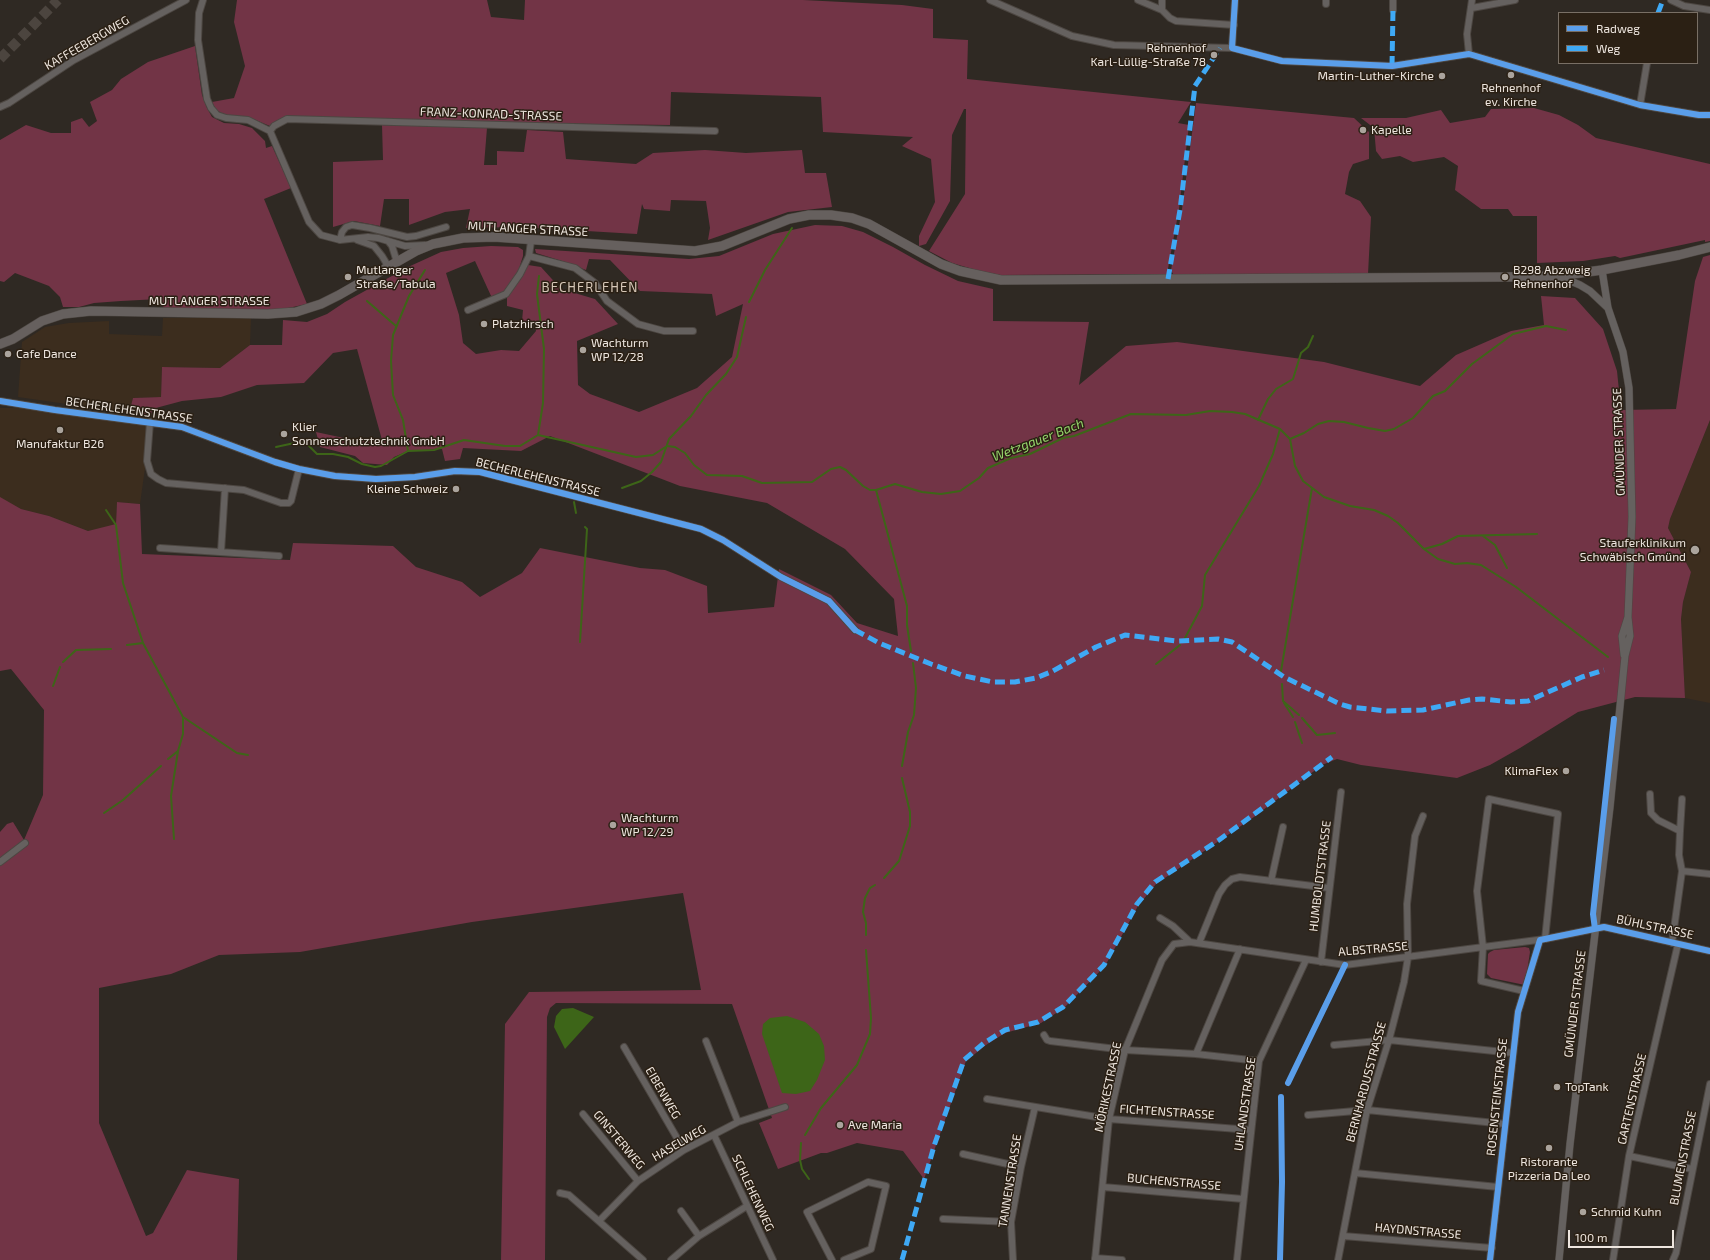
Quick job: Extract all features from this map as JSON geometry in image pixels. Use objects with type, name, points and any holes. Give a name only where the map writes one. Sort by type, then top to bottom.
[{"type":"main road","name":"MUTLANGER STRASSE","points":[[0,344],[13,339],[42,321],[64,314],[91,311],[245,314],[296,312],[310,308],[340,295],[388,266],[433,244],[463,238],[494,237],[530,241],[695,251],[732,243],[789,219],[809,215],[831,215],[852,218],[869,224],[940,264],[960,271],[1002,280],[1558,276],[1602,270],[1679,255],[1710,247]]},
{"type":"street","name":"KAFFEEBERGWEG","points":[[0,106],[9,103],[74,60],[186,0]]},
{"type":"street","points":[[202,0],[199,13],[198,40],[207,99],[211,108],[217,115],[226,118],[248,120],[270,130],[309,222],[321,235],[340,240],[368,237],[388,240],[405,246],[433,244]]},
{"type":"street","points":[[990,0],[1072,36],[1114,45],[1232,48],[1282,61],[1392,66],[1469,54],[1640,105],[1685,113],[1710,115]]},
{"type":"street","points":[[1138,0],[1162,10],[1170,18],[1176,21],[1234,25]]},
{"type":"street","points":[[1162,0],[1162,10]]},
{"type":"street","points":[[1232,48],[1235,0]]},
{"type":"street","points":[[1393,0],[1393,10]]},
{"type":"street","points":[[1469,54],[1467,34],[1472,0]]},
{"type":"street","points":[[1472,8],[1515,0]]},
{"type":"street","points":[[1671,0],[1684,6],[1710,10]]},
{"type":"street","points":[[1640,105],[1647,64]]},
{"type":"street","name":"FRANZ-KONRAD-STRASSE","points":[[270,130],[287,119],[715,131]]},
{"type":"street","points":[[340,240],[342,232],[346,227],[352,226],[370,228],[407,237],[416,236],[446,227]]},
{"type":"street","points":[[354,239],[374,246],[388,266]]},
{"type":"street","points":[[388,240],[392,246],[397,262]]},
{"type":"street","points":[[468,310],[506,294],[520,274],[529,256],[530,241]]},
{"type":"street","points":[[529,256],[575,268],[595,283],[607,301],[638,324],[664,331],[693,331]]},
{"type":"street","name":"GMÜNDER STRASSE","points":[[1559,1260],[1570,1144],[1610,807],[1625,656],[1630,636],[1628,617],[1632,517],[1629,388],[1622,352],[1608,308],[1602,270]]},
{"type":"street","points":[[1558,276],[1590,291],[1608,308]]},
{"type":"street","name":"BECHERLEHENSTRASSE","points":[[0,401],[16,402],[55,410],[182,426],[275,462],[299,469],[335,476],[376,479],[415,477],[455,471],[480,472],[701,529],[723,540],[781,578],[829,601],[855,630]]},
{"type":"street","points":[[150,422],[147,461],[151,474],[166,483],[244,490],[281,503],[289,503],[291,501],[299,469]]},
{"type":"street","points":[[221,552],[225,488]]},
{"type":"street","points":[[160,548],[279,556]]},
{"type":"street","name":"HUMBOLDTSTRASSE","points":[[1321,962],[1341,792]]},
{"type":"street","points":[[1650,794],[1650,813],[1658,820],[1680,831]]},
{"type":"street","name":"ROSENSTEINSTRASSE","points":[[1483,947],[1477,891],[1489,799],[1558,814],[1543,939],[1518,1012],[1490,1260]]},
{"type":"street","name":"GARTENSTRASSE","points":[[1613,1260],[1629,1156],[1675,943],[1682,871],[1678,855],[1682,799]]},
{"type":"street","name":"BERNHARDUSSTRASSE","points":[[1338,1260],[1367,1110],[1389,1040],[1404,982],[1408,957],[1407,904],[1415,836],[1422,816]]},
{"type":"street","points":[[1271,881],[1283,827]]},
{"type":"street","points":[[0,862],[25,843]]},
{"type":"street","points":[[1682,871],[1710,874]]},
{"type":"street","points":[[1199,943],[1219,894],[1225,885],[1232,880],[1240,877],[1329,888]]},
{"type":"street","points":[[1160,918],[1173,926],[1190,942]]},
{"type":"street","name":"BÜHLSTRASSE","points":[[1595,929],[1604,927],[1710,951]]},
{"type":"street","name":"ALBSTRASSE","points":[[1190,942],[1345,965],[1543,939],[1595,929]]},
{"type":"street","name":"MÖRIKESTRASSE","points":[[1095,1259],[1109,1119],[1125,1050],[1162,960],[1174,944],[1190,942]]},
{"type":"street","points":[[1483,947],[1481,981],[1524,991]]},
{"type":"street","points":[[1196,1054],[1240,949]]},
{"type":"street","name":"UHLANDSTRASSE","points":[[1236,1260],[1259,1061],[1306,960]]},
{"type":"street","points":[[1044,1035],[1046,1040],[1050,1041],[1125,1050],[1196,1054],[1259,1061]]},
{"type":"street","points":[[1334,1045],[1389,1040],[1513,1052]]},
{"type":"street","points":[[706,1041],[738,1122]]},
{"type":"street","name":"EIBENWEG","points":[[624,1047],[684,1150]]},
{"type":"street","name":"BLUMENSTRASSE","points":[[1673,1260],[1676,1253],[1710,1084]]},
{"type":"street","name":"FICHTENSTRASSE","points":[[987,1099],[1109,1119],[1251,1130]]},
{"type":"street","name":"HASELWEG","points":[[599,1221],[638,1181],[684,1150],[738,1122],[785,1107]]},
{"type":"street","name":"TANNENSTRASSE","points":[[1013,1260],[1011,1222],[1021,1167],[1035,1107]]},
{"type":"street","points":[[1308,1115],[1367,1110],[1505,1124]]},
{"type":"street","name":"GINSTERWEG","points":[[583,1114],[638,1181]]},
{"type":"street","name":"SCHLEHENWEG","points":[[714,1135],[773,1260]]},
{"type":"street","points":[[963,1154],[1021,1167]]},
{"type":"street","points":[[1629,1156],[1692,1169]]},
{"type":"street","points":[[1355,1173],[1498,1187]]},
{"type":"street","points":[[832,1260],[807,1212],[868,1182],[886,1186],[870,1248],[844,1260]]},
{"type":"street","name":"BUCHENSTRASSE","points":[[1103,1187],[1243,1199]]},
{"type":"street","points":[[560,1192],[569,1195],[643,1260]]},
{"type":"street","points":[[670,1260],[699,1236],[747,1206]]},
{"type":"street","points":[[681,1211],[699,1236]]},
{"type":"street","points":[[943,1219],[1011,1222]]},
{"type":"street","name":"HAYDNSTRASSE","points":[[1343,1236],[1492,1248]]},
{"type":"street","points":[[1095,1259],[1122,1260]]},
{"type":"shaded area","points":[[237,0],[487,0],[491,17],[524,20],[525,0],[803,0],[902,5],[933,9],[933,38],[968,40],[967,79],[1191,102],[1178,123],[1189,125],[1179,209],[1167,274],[1000,275],[952,263],[929,251],[965,194],[966,109],[964,109],[952,135],[950,201],[926,244],[919,246],[919,236],[935,202],[931,159],[902,146],[913,137],[823,132],[821,97],[671,92],[670,125],[283,120],[270,126],[248,117],[225,115],[216,110],[212,102],[234,98],[245,66],[234,22]]},
{"type":"shaded area","points":[[195,46],[202,95],[212,117],[224,123],[239,124],[252,128],[265,141],[266,148],[272,146],[291,188],[264,199],[307,304],[279,310],[164,309],[159,299],[94,303],[79,307],[63,307],[60,297],[49,286],[15,273],[4,282],[0,281],[0,140],[26,125],[51,133],[71,133],[71,122],[82,118],[89,127],[97,121],[90,102],[112,90],[121,79],[148,62]]},
{"type":"shaded area","points":[[1196,103],[1354,118],[1369,132],[1369,159],[1353,164],[1349,172],[1345,194],[1360,201],[1371,217],[1368,274],[1173,274],[1171,270],[1182,209]]},
{"type":"shaded area","points":[[1534,108],[1559,115],[1578,125],[1596,138],[1710,164],[1710,241],[1705,242],[1705,240],[1620,258],[1615,256],[1583,261],[1537,263],[1537,216],[1513,216],[1508,209],[1481,209],[1455,190],[1458,166],[1444,157],[1413,162],[1400,156],[1382,159],[1376,151],[1374,128],[1361,118],[1406,118],[1441,110],[1450,123],[1485,117],[1491,109]]},
{"type":"shaded area","points":[[382,125],[487,128],[484,165],[497,165],[497,151],[524,152],[527,130],[563,132],[566,159],[636,164],[653,153],[705,150],[746,153],[802,150],[805,173],[826,173],[832,207],[788,212],[708,240],[710,228],[706,201],[671,200],[670,211],[644,209],[642,204],[637,234],[519,227],[466,228],[470,209],[445,212],[409,225],[409,199],[384,199],[380,226],[354,221],[333,227],[333,162],[383,160]]},
{"type":"shaded area","points":[[815,225],[842,226],[863,232],[958,281],[993,289],[993,321],[1089,322],[1079,385],[1126,346],[1177,342],[1324,362],[1420,386],[1456,355],[1511,331],[1544,325],[1541,296],[1575,298],[1603,329],[1617,371],[1621,410],[1676,409],[1695,281],[1703,257],[1710,255],[1710,420],[1670,519],[1668,528],[1691,572],[1683,602],[1681,619],[1685,698],[1635,697],[1578,712],[1490,765],[1457,778],[1361,765],[1337,759],[1322,765],[1254,817],[1156,884],[1138,906],[1105,966],[1064,1008],[1041,1023],[1005,1033],[986,1045],[966,1061],[924,1179],[903,1151],[857,1143],[827,1153],[821,1153],[778,1169],[759,1123],[772,1118],[732,1004],[556,1003],[550,1008],[547,1017],[545,1260],[501,1260],[505,1024],[529,992],[701,990],[683,893],[472,922],[300,952],[219,955],[171,974],[99,988],[99,1123],[146,1236],[153,1233],[187,1170],[239,1179],[237,1260],[0,1260],[0,832],[7,824],[13,822],[24,840],[43,795],[44,710],[11,669],[0,671],[0,497],[21,509],[49,516],[88,531],[116,524],[117,502],[140,504],[142,554],[290,560],[293,543],[393,546],[416,567],[462,582],[480,597],[522,573],[540,548],[640,568],[665,570],[707,586],[708,613],[774,607],[779,569],[831,595],[857,623],[898,636],[894,599],[845,549],[767,503],[680,486],[550,436],[521,451],[463,448],[460,459],[445,461],[442,449],[408,451],[394,457],[387,465],[363,463],[355,456],[320,447],[316,432],[358,441],[382,440],[357,349],[333,353],[304,383],[257,385],[221,397],[182,401],[152,409],[151,416],[129,413],[133,398],[161,397],[162,367],[220,368],[250,345],[282,345],[283,320],[307,322],[327,314],[345,302],[408,267],[441,252],[463,248],[491,246],[518,247],[523,250],[523,256],[518,272],[509,288],[500,295],[492,298],[475,261],[446,273],[459,315],[463,343],[476,354],[501,350],[519,351],[536,331],[534,321],[522,321],[523,310],[507,306],[507,293],[528,265],[541,267],[561,289],[595,299],[618,324],[577,341],[578,385],[590,394],[639,412],[697,388],[732,357],[743,304],[716,316],[712,294],[640,291],[610,260],[589,259],[586,270],[536,253],[535,249],[689,259],[719,256],[773,234]]},
{"type":"shaded area","points":[[251,317],[250,345],[220,368],[162,367],[161,397],[133,398],[129,413],[18,397],[22,342],[45,327],[69,323],[109,321],[109,334],[162,336],[163,318]]},
{"type":"shaded area","points":[[0,408],[21,408],[151,425],[140,504],[117,502],[116,525],[88,531],[49,516],[21,509],[0,498]]},
{"type":"shaded area","name":"Stauferklinikum Schwäbisch Gmünd","points":[[1710,420],[1710,703],[1685,698],[1681,619],[1683,602],[1691,572],[1668,528],[1670,519]]},
{"type":"shaded area","points":[[1525,947],[1529,948],[1530,952],[1525,985],[1491,978],[1487,974],[1488,954],[1490,952],[1494,950]]},
{"type":"shaded area","points":[[573,1008],[594,1017],[565,1049],[554,1027],[556,1016],[562,1009]]},
{"type":"shaded area","points":[[787,1016],[805,1022],[819,1034],[824,1046],[825,1060],[817,1080],[810,1091],[796,1094],[782,1093],[762,1034],[763,1024],[770,1018]]},
{"type":"waterway","points":[[749,302],[765,270],[792,228]]},
{"type":"waterway","points":[[408,451],[403,420],[393,395],[391,361],[393,335],[409,296],[425,270]]},
{"type":"waterway","points":[[538,435],[543,403],[544,349],[537,294],[539,276]]},
{"type":"waterway","points":[[367,301],[396,326]]},
{"type":"waterway","points":[[622,488],[641,481],[652,472],[661,462],[669,439],[691,416],[706,395],[726,374],[737,357],[746,317]]},
{"type":"waterway","points":[[1290,439],[1304,433],[1318,424],[1329,421],[1344,422],[1385,431],[1394,429],[1413,418],[1433,396],[1445,391],[1472,364],[1513,334],[1546,326],[1566,330]]},
{"type":"waterway","points":[[1258,420],[1268,399],[1276,389],[1293,379],[1301,353],[1308,347],[1313,336]]},
{"type":"waterway","name":"Wetzgauer Bach","points":[[276,447],[299,442],[308,445],[317,454],[333,454],[348,457],[362,464],[375,467],[381,466],[408,451],[434,450],[464,440],[505,446],[520,446],[538,435],[636,457],[653,455],[667,446],[675,447],[685,453],[694,465],[707,475],[742,476],[762,483],[812,482],[831,469],[840,467],[846,470],[863,486],[870,490],[876,490],[895,484],[922,492],[941,494],[960,491],[979,478],[988,468],[1011,458],[1030,454],[1063,438],[1074,436],[1131,414],[1186,415],[1210,411],[1245,414],[1280,429],[1290,439],[1295,466],[1303,481],[1324,497],[1350,506],[1374,510],[1388,516],[1398,523],[1424,549],[1438,559],[1455,564],[1467,563],[1481,565],[1516,587],[1608,657]]},
{"type":"waterway","points":[[1185,638],[1202,606],[1205,575],[1259,486],[1273,454],[1280,429]]},
{"type":"waterway","points":[[1281,671],[1312,488]]},
{"type":"waterway","points":[[876,490],[907,606],[907,625],[911,651]]},
{"type":"waterway","points":[[574,502],[576,513]]},
{"type":"waterway","points":[[106,510],[116,525],[123,583],[143,643],[183,717],[183,734],[178,751],[171,796],[174,839]]},
{"type":"waterway","points":[[580,642],[587,529],[585,527]]},
{"type":"waterway","points":[[1424,549],[1442,544],[1458,536],[1537,534]]},
{"type":"waterway","points":[[1483,536],[1495,545],[1507,568]]},
{"type":"waterway","points":[[127,645],[143,643]]},
{"type":"waterway","points":[[1156,664],[1180,645]]},
{"type":"waterway","points":[[63,662],[76,650],[111,649]]},
{"type":"waterway","points":[[902,766],[908,732],[914,715],[916,688],[913,663]]},
{"type":"waterway","points":[[53,686],[60,667]]},
{"type":"waterway","points":[[1282,684],[1283,701],[1299,715]]},
{"type":"waterway","points":[[1284,703],[1293,717]]},
{"type":"waterway","points":[[183,717],[237,753],[248,755]]},
{"type":"waterway","points":[[1302,718],[1317,735],[1335,733]]},
{"type":"waterway","points":[[1295,722],[1302,743]]},
{"type":"waterway","points":[[168,759],[178,751]]},
{"type":"waterway","points":[[104,813],[123,800],[161,766]]},
{"type":"waterway","points":[[884,878],[899,861],[910,826],[910,812],[902,778]]},
{"type":"waterway","points":[[866,935],[866,923],[863,912],[865,898],[870,888],[875,885]]},
{"type":"waterway","points":[[805,1135],[821,1108],[857,1065],[870,1034],[871,1018],[866,950]]},
{"type":"waterway","points":[[801,1143],[800,1160],[802,1169],[809,1179]]},
{"type":"tunnel","points":[[0,59],[58,0]]},
{"type":"marked path","points":[[1658,12],[1663,0]]},
{"type":"marked path","points":[[1392,66],[1393,10]]},
{"type":"marked path","points":[[1168,279],[1180,210],[1195,86],[1220,48]]},
{"type":"marked path","points":[[855,630],[879,643],[931,664],[965,676],[993,682],[1015,682],[1036,678],[1053,671],[1096,647],[1125,635],[1177,641],[1218,639],[1232,642],[1284,677],[1340,704],[1350,707],[1387,711],[1423,710],[1469,700],[1482,699],[1511,702],[1528,701],[1582,677],[1604,670]]},
{"type":"marked path","points":[[902,1260],[934,1146],[964,1060],[984,1043],[1005,1030],[1038,1022],[1063,1007],[1104,965],[1137,904],[1155,882],[1219,840],[1332,757]]},
{"type":"cycle path","points":[[1235,0],[1232,48],[1282,61],[1392,66],[1469,54],[1640,105],[1699,115],[1710,115]]},
{"type":"cycle path","points":[[0,401],[182,427],[275,462],[299,469],[335,476],[376,479],[415,477],[455,471],[480,472],[701,529],[723,540],[781,577],[829,601],[855,630]]},
{"type":"cycle path","points":[[1595,929],[1593,914],[1614,719]]},
{"type":"cycle path","points":[[1490,1260],[1518,1012],[1540,940],[1604,927],[1710,951]]},
{"type":"cycle path","points":[[1288,1083],[1345,965]]},
{"type":"cycle path","points":[[1280,1260],[1282,1182],[1281,1097]]},
{"type":"place","name":"Rehnenhof Karl-Lüllig-Straße 78","points":[[1214,55]]},
{"type":"place","name":"Rehnenhof ev. Kirche","points":[[1511,75]]},
{"type":"place","name":"Martin-Luther-Kirche","points":[[1442,76]]},
{"type":"place","name":"Kapelle","points":[[1363,130]]},
{"type":"place","name":"Mutlanger Straße/Tabula","points":[[348,277]]},
{"type":"place","name":"B298 Abzweig Rehnenhof","points":[[1505,277]]},
{"type":"place","name":"Platzhirsch","points":[[484,324]]},
{"type":"place","name":"Wachturm WP 12/28","points":[[583,350]]},
{"type":"place","name":"Cafe Dance","points":[[8,354]]},
{"type":"place","name":"Manufaktur B26","points":[[60,430]]},
{"type":"place","name":"Klier Sonnenschutztechnik GmbH","points":[[284,434]]},
{"type":"place","name":"Kleine Schweiz","points":[[456,489]]},
{"type":"place","name":"Stauferklinikum Schwäbisch Gmünd","points":[[1695,550]]},
{"type":"place","name":"KlimaFlex","points":[[1566,771]]},
{"type":"place","name":"Wachturm WP 12/29","points":[[613,825]]},
{"type":"place","name":"TopTank","points":[[1557,1087]]},
{"type":"place","name":"Ave Maria","points":[[840,1125]]},
{"type":"place","name":"Ristorante Pizzeria Da Leo","points":[[1549,1148]]},
{"type":"place","name":"Schmid Kuhn","points":[[1583,1212]]},
{"type":"district","name":"BECHERLEHEN","points":[[590,288]]}]
